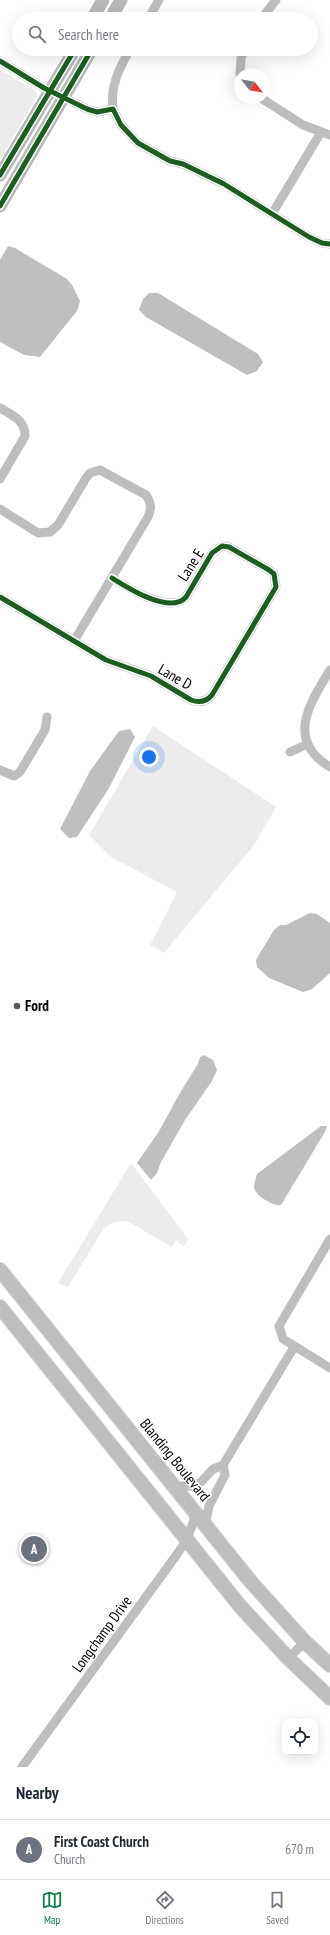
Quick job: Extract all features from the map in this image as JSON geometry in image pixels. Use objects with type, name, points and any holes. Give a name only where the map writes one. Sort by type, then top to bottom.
[{"type":"main road","points":[[96,12],[103,0]]},
{"type":"main road","points":[[114,12],[121,0]]},
{"type":"main road","points":[[0,175],[71,56]]},
{"type":"main road","points":[[0,206],[88,56]]},
{"type":"main road","name":"Blanding Boulevard","points":[[0,1270],[251,1582],[305,1642],[330,1665]]},
{"type":"main road","points":[[0,1307],[240,1606],[288,1658],[330,1698]]},
{"type":"main road","points":[[41,1358],[59,1343]]},
{"type":"street","points":[[152,12],[159,0]]},
{"type":"street","points":[[267,12],[274,1]]},
{"type":"street","points":[[126,56],[114,80],[112,98],[113,109],[121,125],[138,143],[170,161],[183,164],[224,184],[308,237],[322,243],[330,244]]},
{"type":"street","points":[[240,68],[242,56]]},
{"type":"street","points":[[0,61],[50,91],[87,110],[97,112],[113,109]]},
{"type":"street","points":[[270,104],[287,116],[321,132],[330,134]]},
{"type":"street","points":[[272,214],[321,132]]},
{"type":"street","points":[[0,408],[17,418],[25,430],[23,441],[0,478]]},
{"type":"street","points":[[0,509],[38,533],[50,532],[58,525],[90,473],[100,470],[146,496],[151,506],[148,517],[74,641]]},
{"type":"street","name":"Lane E","points":[[112,578],[144,596],[174,604],[186,597],[212,554],[222,546],[229,546],[274,574],[276,580],[274,592]]},
{"type":"street","name":"Lane D","points":[[0,597],[106,660],[151,676],[191,700],[203,702],[212,695],[274,592]]},
{"type":"street","points":[[330,670],[309,706],[305,726],[308,744],[315,756],[330,768]]},
{"type":"street","points":[[0,770],[14,776],[20,772],[45,730],[47,717]]},
{"type":"street","points":[[290,752],[308,744]]},
{"type":"street","points":[[330,1239],[279,1326],[282,1339],[330,1368]]},
{"type":"street","points":[[174,1486],[193,1486],[201,1482],[213,1469],[223,1466],[294,1346]]},
{"type":"street","points":[[205,1525],[209,1506],[225,1475],[223,1466]]},
{"type":"street","name":"Longchamp Drive","points":[[22,1767],[187,1540],[196,1514]]},
{"type":"street","points":[[288,1658],[305,1642]]},
{"type":"shaded area","points":[[0,70],[35,90],[38,95],[0,160]]},
{"type":"shaded area","points":[[8,246],[15,248],[67,279],[72,285],[80,301],[77,311],[40,357],[24,355],[0,342],[0,260]]},
{"type":"shaded area","points":[[149,293],[158,293],[258,354],[263,362],[257,371],[247,375],[146,317],[139,310],[143,299]]},
{"type":"shaded area","points":[[153,726],[276,807],[255,844],[164,953],[150,945],[177,892],[111,857],[89,835]]},
{"type":"shaded area","points":[[130,729],[135,737],[109,788],[77,837],[69,838],[60,829],[90,771],[119,731]]},
{"type":"shaded area","points":[[310,913],[317,914],[330,923],[330,973],[312,989],[303,992],[269,978],[257,967],[256,960],[274,930],[280,925],[286,925]]},
{"type":"shaded area","points":[[204,1055],[213,1060],[217,1070],[212,1081],[185,1120],[161,1162],[157,1173],[151,1180],[137,1163],[158,1133],[198,1064],[200,1057]]},
{"type":"shaded area","points":[[321,1126],[327,1126],[325,1132],[281,1205],[274,1204],[261,1197],[254,1187],[257,1174]]},
{"type":"shaded area","points":[[131,1163],[188,1239],[184,1247],[176,1240],[172,1247],[127,1221],[114,1222],[104,1228],[68,1287],[58,1283]]},
{"type":"cycle path","points":[[0,175],[71,56]]},
{"type":"cycle path","points":[[0,206],[88,56]]},
{"type":"cycle path","points":[[0,61],[44,88],[87,109],[97,112],[113,109],[121,125],[138,143],[170,161],[183,164],[224,184],[309,237],[322,243],[330,244]]},
{"type":"cycle path","points":[[0,597],[106,660],[151,676],[191,700],[200,702],[212,695],[276,587],[274,574],[269,570],[229,547],[222,546],[212,553],[186,597],[179,602],[160,602],[138,593],[112,578]]},
{"type":"place","name":"Ford","points":[[17,1006]]},
{"type":"place","name":"First Coast Church","points":[[34,1549]]}]
